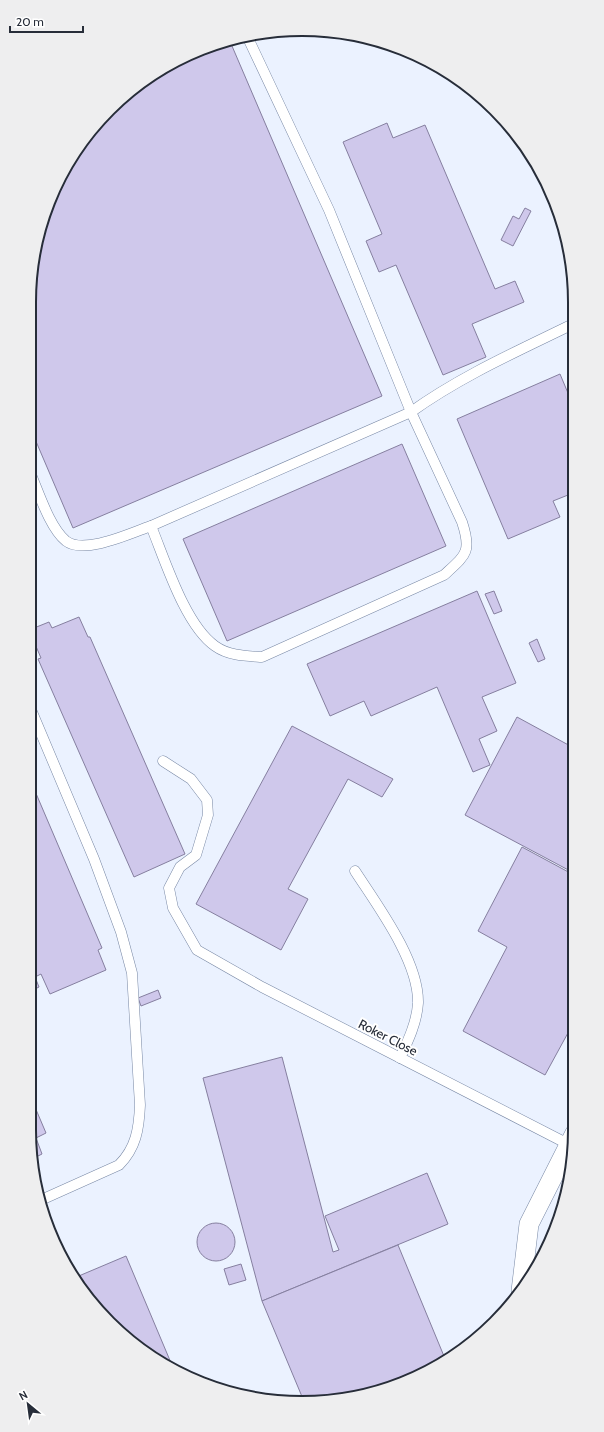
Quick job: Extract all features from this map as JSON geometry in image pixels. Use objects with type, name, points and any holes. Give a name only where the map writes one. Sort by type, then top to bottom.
[{"type":"street","points":[[522,1279],[529,1224],[567,1146]]},
{"type":"lane","points":[[151,526],[187,611],[200,632],[216,647],[236,656],[262,657],[444,575],[458,562],[467,550],[467,539],[462,522],[411,412],[329,210],[249,41]]},
{"type":"lane","points":[[36,486],[57,531],[66,541],[76,545],[89,545],[106,542],[151,526],[411,412],[437,393],[464,378],[568,326]]},
{"type":"lane","points":[[36,722],[94,859],[121,932],[132,973],[140,1105],[139,1125],[136,1139],[126,1158],[119,1165],[45,1198]]},
{"type":"lane","name":"Roker Close","points":[[163,761],[191,779],[207,800],[208,815],[196,855],[180,867],[169,888],[173,908],[197,950],[262,987],[400,1058],[568,1136]]},
{"type":"lane","points":[[355,871],[386,918],[408,957],[416,984],[418,1003],[414,1024],[400,1058]]},
{"type":"building","points":[[232,45],[382,396],[73,528],[36,441],[36,302],[38,267],[50,216],[63,184],[81,154],[114,114],[140,91],[184,63]]},
{"type":"building","points":[[387,123],[393,138],[425,125],[495,289],[515,281],[524,302],[472,324],[486,357],[443,375],[396,265],[379,272],[366,241],[382,234],[343,142]]},
{"type":"building","points":[[525,208],[531,211],[513,246],[501,240],[513,216],[519,219]]},
{"type":"building","points":[[560,374],[568,393],[568,495],[553,501],[560,517],[508,539],[457,419]]},
{"type":"building","points":[[402,444],[446,546],[227,641],[183,539]]},
{"type":"building","points":[[477,591],[516,683],[482,697],[497,731],[479,739],[490,765],[473,772],[437,687],[371,716],[364,701],[330,716],[307,664]]},
{"type":"building","points":[[494,591],[502,611],[494,614],[485,594]]},
{"type":"building","points":[[79,617],[88,637],[90,637],[185,854],[134,877],[38,659],[41,658],[36,646],[36,627],[49,622],[52,628]]},
{"type":"building","points":[[537,639],[545,659],[538,662],[529,643]]},
{"type":"building","points":[[517,717],[568,745],[568,870],[465,815]]},
{"type":"building","points":[[292,726],[393,779],[382,797],[348,779],[288,889],[308,899],[281,950],[196,904]]},
{"type":"building","points":[[36,793],[102,948],[98,950],[106,970],[50,994],[41,974],[36,976]]},
{"type":"building","points":[[522,847],[568,872],[568,1033],[545,1075],[463,1031],[507,947],[478,931]]},
{"type":"building","points":[[36,980],[39,987],[36,988]]},
{"type":"building","points":[[158,990],[161,998],[141,1006],[138,998]]},
{"type":"building","points":[[282,1057],[333,1252],[339,1250],[325,1216],[427,1173],[448,1224],[262,1301],[203,1078]]},
{"type":"building","points":[[36,1109],[46,1133],[36,1138]]},
{"type":"building","points":[[37,1139],[42,1154],[38,1156]]},
{"type":"building","points":[[216,1223],[226,1226],[232,1232],[235,1242],[232,1252],[226,1258],[216,1261],[206,1258],[200,1252],[197,1242],[200,1232],[206,1226]]},
{"type":"building","points":[[398,1245],[443,1355],[420,1369],[371,1387],[337,1394],[302,1396],[262,1301]]},
{"type":"building","points":[[126,1256],[170,1361],[140,1341],[114,1318],[91,1292],[80,1276]]},
{"type":"building","points":[[241,1264],[246,1280],[229,1285],[224,1269]]}]
